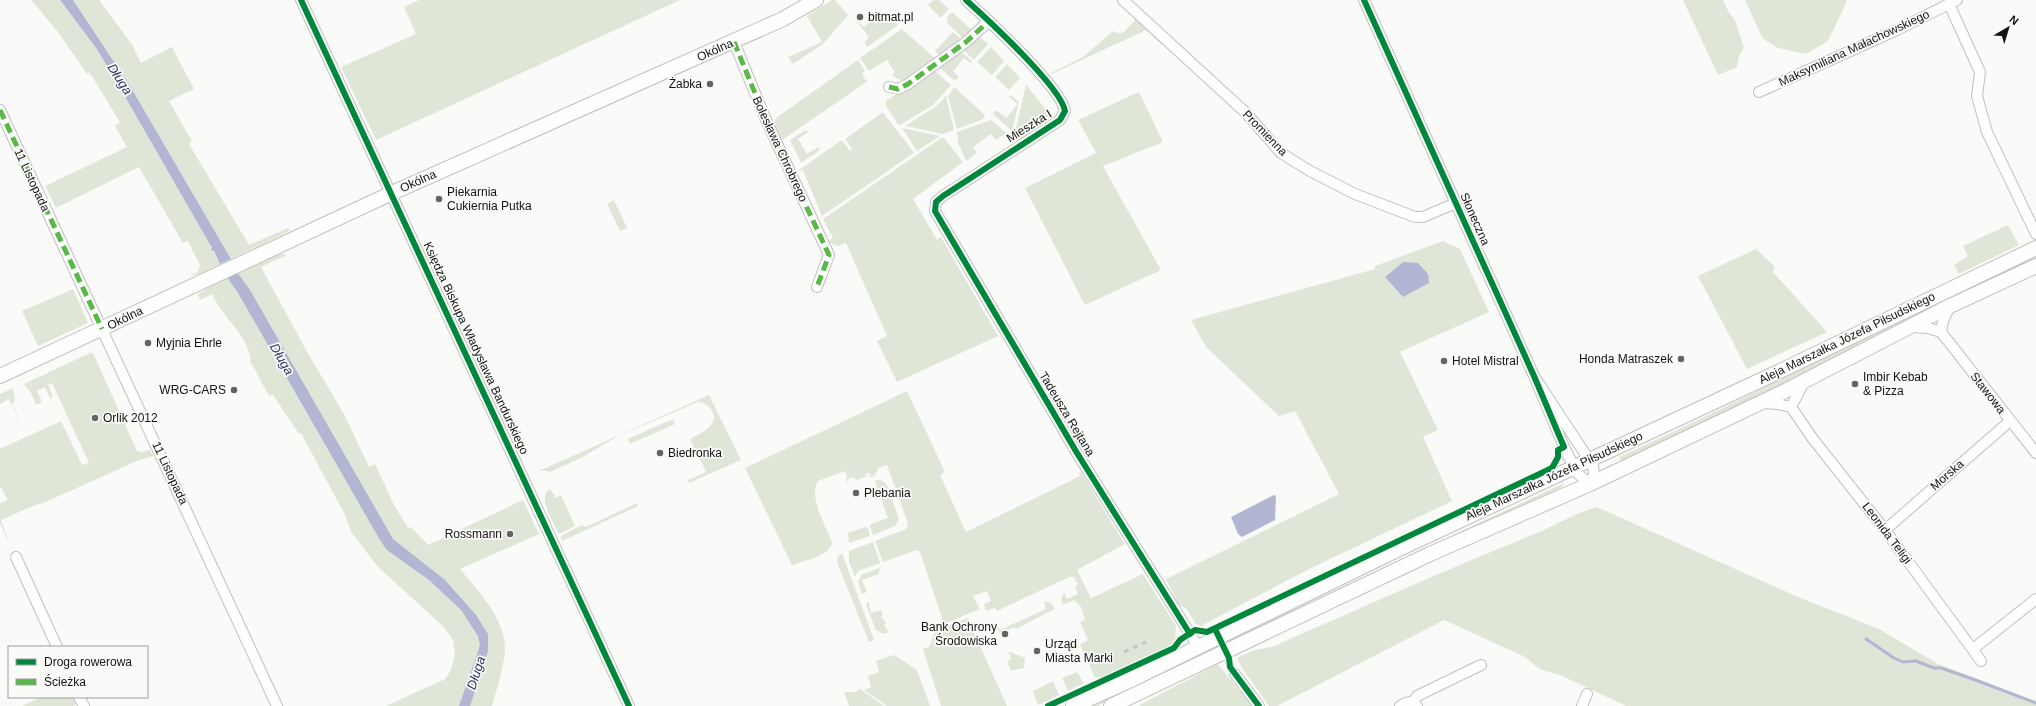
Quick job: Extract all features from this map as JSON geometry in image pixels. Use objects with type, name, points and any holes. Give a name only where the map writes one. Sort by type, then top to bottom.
[{"type":"main road","name":"Okólna","points":[[0,376],[392,193],[734,42],[788,16],[816,0]]},
{"type":"main road","name":"Aleja Marszałka Józefa Piłsudskiego","points":[[1073,706],[1199,648],[1399,549],[1574,468],[2036,248]]},
{"type":"main road","name":"Aleja Marszałka Józefa Piłsudskiego","points":[[1111,706],[1430,554],[1590,484],[1759,403],[1950,306],[2036,266]]},
{"type":"street","name":"Księdza Biskupa Władysława Bandurskiego","points":[[301,0],[392,193],[629,706]]},
{"type":"street","name":"Mieszka I","points":[[936,202],[996,160],[1060,120],[1064,114],[1062,101],[1042,77],[989,21],[966,0]]},
{"type":"street","name":"Promienna","points":[[1123,0],[1227,94],[1281,153],[1293,162],[1355,194],[1415,217],[1423,217],[1456,203]]},
{"type":"street","name":"Słoneczna","points":[[1364,0],[1574,468],[1581,478],[1590,484]]},
{"type":"street","name":"Maksymiliana Małachowskiego","points":[[1759,92],[1897,30],[1953,2],[1980,72],[1977,96],[1987,132],[2036,234]]},
{"type":"street","points":[[889,87],[898,89],[908,84],[966,42],[989,21]]},
{"type":"street","name":"Bolesława Chrobrego","points":[[734,42],[766,120],[829,255],[817,287]]},
{"type":"street","name":"11 Listopada","points":[[0,110],[277,706]]},
{"type":"street","name":"Tadeusza Rejtana","points":[[936,202],[935,210],[1073,446],[1199,648]]},
{"type":"street","points":[[1908,327],[1932,329],[1941,332],[1943,321],[1950,306]]},
{"type":"street","name":"Stawowa","points":[[1941,332],[2036,453]]},
{"type":"street","name":"Słoneczna","points":[[1534,376],[1589,460]]},
{"type":"street","points":[[1759,403],[1778,404],[1791,407],[1805,380]]},
{"type":"street","name":"Leonida Teligi","points":[[1791,407],[1813,439],[1885,530],[1981,661]]},
{"type":"street","name":"Morska","points":[[1885,530],[2010,421]]},
{"type":"street","points":[[1589,460],[1594,471],[1590,484]]},
{"type":"street","points":[[16,557],[57,646]]},
{"type":"street","points":[[1973,649],[2036,599]]},
{"type":"street","points":[[1400,706],[1409,702],[1416,704],[1417,696],[1481,665]]},
{"type":"street","points":[[1235,674],[1259,706]]},
{"type":"street","points":[[1582,706],[1587,694]]},
{"type":"green space","points":[[31,0],[60,0],[96,48],[220,264],[200,274],[189,276],[198,272],[200,265],[188,241],[183,243],[139,167],[56,208],[45,186],[127,147],[115,126],[120,122],[90,73],[87,74],[58,32]]},
{"type":"green space","points":[[73,0],[99,0],[133,46],[141,63],[172,47],[194,89],[169,101],[192,141],[189,144],[249,245],[288,228],[289,231],[231,259],[130,86]]},
{"type":"green space","points":[[419,0],[680,0],[376,140],[341,67],[416,34],[404,7]]},
{"type":"green space","points":[[832,0],[835,0],[848,15],[823,44],[793,64],[788,57],[822,42],[807,16]]},
{"type":"green space","points":[[933,0],[939,0],[949,9],[941,18],[928,5]]},
{"type":"green space","points":[[1683,0],[1723,0],[1729,13],[1735,20],[1744,48],[1739,56],[1737,67],[1718,75]]},
{"type":"green space","points":[[1745,0],[1846,0],[1846,3],[1828,41],[1806,54],[1778,48],[1763,39]]},
{"type":"green space","points":[[952,12],[974,32],[964,39],[947,23],[948,20],[946,18]]},
{"type":"green space","points":[[885,13],[898,25],[867,47],[865,42],[869,37],[855,19],[864,27],[871,21],[876,24]]},
{"type":"green space","points":[[1137,18],[1163,43],[1162,45],[1146,30],[1052,74],[1051,73],[1083,57],[1113,31],[1117,33],[1124,32]]},
{"type":"green space","points":[[902,29],[936,59],[921,72],[909,79],[897,79],[892,74],[895,72],[887,60],[869,71],[860,58]]},
{"type":"green space","points":[[953,32],[962,40],[942,57],[935,51]]},
{"type":"green space","points":[[978,36],[988,44],[974,60],[961,48]]},
{"type":"green space","points":[[991,47],[1004,61],[992,75],[977,62]]},
{"type":"green space","points":[[959,50],[972,61],[970,63],[964,58],[953,71],[959,77],[955,81],[939,67]]},
{"type":"green space","points":[[858,60],[865,71],[862,73],[865,77],[863,78],[868,81],[782,140],[774,124],[776,118]]},
{"type":"green space","points":[[1007,64],[1020,78],[1009,90],[995,77]]},
{"type":"green space","points":[[934,70],[951,85],[933,105],[900,125],[898,124],[886,106],[886,101]]},
{"type":"green space","points":[[1026,85],[1048,112],[1049,121],[1021,139],[1015,133]]},
{"type":"green space","points":[[954,87],[984,114],[985,116],[983,119],[957,129],[948,96]]},
{"type":"green space","points":[[1139,92],[1163,142],[1103,166],[1161,270],[1085,305],[1025,188],[1096,153],[1078,120]]},
{"type":"green space","points":[[1010,95],[1019,102],[1012,131],[993,114],[996,110],[1006,118],[1018,104],[1009,97]]},
{"type":"green space","points":[[946,96],[954,130],[943,134],[905,126],[935,107]]},
{"type":"green space","points":[[883,112],[914,153],[822,216],[803,170],[796,172],[842,140],[850,151],[852,149],[845,139]]},
{"type":"green space","points":[[991,120],[1006,133],[996,140],[991,134],[973,147],[977,153],[966,161],[958,143],[957,132]]},
{"type":"green space","points":[[902,128],[940,136],[917,151]]},
{"type":"green space","points":[[806,130],[808,132],[798,139],[807,154],[818,147],[820,150],[801,163],[790,140]]},
{"type":"green space","points":[[943,137],[963,162],[913,199],[937,240],[941,237],[998,336],[897,382],[877,341],[887,336],[846,243],[838,246],[828,242],[833,238],[823,219]]},
{"type":"green space","points":[[614,200],[627,228],[620,231],[607,204]]},
{"type":"green space","points":[[2008,225],[2019,245],[1959,274],[1954,265],[1968,256],[1963,246]]},
{"type":"green space","points":[[1443,241],[1460,249],[1489,312],[1400,352],[1438,430],[1423,437],[1452,501],[1307,570],[1201,626],[1195,623],[1186,608],[1179,605],[1166,579],[1339,494],[1295,411],[1279,416],[1206,347],[1191,320],[1375,269],[1375,266]]},
{"type":"green space","points":[[1756,249],[1775,267],[1773,272],[1827,332],[1747,369],[1698,276]]},
{"type":"green space","points":[[2036,254],[2036,257],[1622,463],[1619,457],[1724,407]]},
{"type":"green space","points":[[276,255],[287,255],[261,267],[306,350],[345,416],[369,467],[375,464],[394,505],[408,528],[411,527],[428,545],[523,500],[539,534],[460,569],[496,616],[504,638],[505,649],[503,663],[492,706],[386,706],[445,679],[451,670],[455,655],[453,640],[444,627],[378,567],[352,533],[344,513],[301,433],[299,434],[273,395],[269,396],[250,361],[246,344],[241,336],[216,302],[212,294],[200,300],[198,294],[216,283]]},
{"type":"green space","points":[[73,289],[88,323],[38,346],[22,311]]},
{"type":"green space","points":[[90,353],[93,353],[137,451],[142,452],[150,450],[153,456],[137,461],[41,504],[40,503],[1,520],[10,545],[0,523],[0,503],[8,500],[0,486],[0,449],[61,421],[82,465],[89,463],[52,383],[48,385],[53,397],[50,398],[45,387],[37,391],[42,402],[36,405],[31,393],[24,384]]},
{"type":"green space","points":[[13,388],[15,401],[12,403],[24,431],[9,399],[0,404],[0,394]]},
{"type":"green space","points":[[907,391],[945,472],[940,475],[966,532],[1080,476],[1079,473],[1081,472],[1125,544],[1077,570],[1091,598],[1143,574],[1176,626],[1175,644],[1104,679],[1099,676],[1095,678],[1080,644],[1088,640],[1080,622],[1085,620],[1081,607],[1074,600],[1063,605],[1061,600],[1064,592],[1067,599],[1078,594],[1075,587],[1078,585],[1074,577],[1069,577],[997,611],[995,608],[986,611],[984,604],[991,601],[987,591],[973,596],[980,609],[944,624],[920,552],[917,550],[883,562],[875,541],[906,529],[908,523],[887,465],[878,468],[875,476],[871,477],[869,473],[864,475],[868,476],[856,480],[854,478],[849,478],[846,484],[847,477],[845,471],[818,481],[815,487],[816,503],[832,542],[827,551],[822,554],[792,565],[745,468]]},
{"type":"green space","points":[[709,395],[741,460],[689,483],[688,480],[706,472],[690,439],[700,434],[710,426],[714,417],[713,412],[709,407],[704,403],[698,402],[618,436],[581,458],[550,472],[539,471]]},
{"type":"green space","points":[[673,419],[675,424],[630,444],[628,439]]},
{"type":"green space","points":[[875,481],[883,481],[887,485],[899,519],[895,526],[873,535],[870,527],[871,524],[888,518]]},
{"type":"green space","points":[[1564,483],[1562,487],[1544,497],[1228,643],[1226,641]]},
{"type":"green space","points":[[550,489],[556,498],[561,495],[575,526],[559,534],[545,504],[546,493]]},
{"type":"green space","points":[[637,503],[638,506],[562,541],[561,536],[582,525],[586,527]]},
{"type":"green space","points":[[1597,507],[1798,597],[1879,629],[1938,664],[2036,701],[2036,706],[1626,706],[1560,675],[1545,671],[1537,667],[1525,657],[1444,620],[1277,706],[1269,706],[1242,668],[1237,658],[1254,650],[1272,647]]},
{"type":"green space","points":[[865,527],[868,528],[870,536],[849,543],[848,533]]},
{"type":"green space","points":[[873,542],[880,563],[858,571],[855,577],[849,562],[849,551]]},
{"type":"green space","points":[[842,553],[874,640],[869,642],[837,562],[838,556]]},
{"type":"green space","points":[[882,567],[879,570],[879,574],[862,580],[867,592],[862,594],[858,582],[861,575]]},
{"type":"green space","points":[[868,601],[871,613],[881,610],[883,615],[881,616],[882,619],[884,619],[886,624],[884,625],[889,632],[883,634],[876,630],[866,604]]},
{"type":"green space","points":[[1044,601],[1051,603],[1055,609],[1016,629],[1014,627],[1000,633],[998,630],[991,631],[996,624],[1000,630],[1046,609]]},
{"type":"green space","points":[[967,618],[1007,706],[941,706],[923,649],[929,647],[935,632]]},
{"type":"green space","points":[[1217,645],[1219,648],[1141,683],[1098,706],[1090,706]]},
{"type":"green space","points":[[1008,651],[1025,658],[1024,668],[1011,671],[1007,662],[1011,659]]},
{"type":"green space","points":[[894,655],[917,670],[930,706],[887,706],[864,690],[871,687],[868,676],[879,672],[876,661]]},
{"type":"green space","points":[[1218,664],[1252,706],[1139,706],[1143,703]]},
{"type":"green space","points":[[1077,672],[1084,683],[1068,691],[1062,678]]},
{"type":"green space","points":[[1053,681],[1059,695],[1038,705],[1033,691]]},
{"type":"green space","points":[[860,689],[884,706],[849,706],[844,692],[856,692]]},
{"type":"green space","points":[[39,698],[74,698],[77,704],[72,706],[22,706]]},
{"type":"water","name":"Długa","points":[[60,0],[73,0],[130,86],[231,259],[220,264],[214,251],[211,250],[212,248],[112,74],[96,48]]},
{"type":"water","points":[[1403,262],[1418,263],[1428,274],[1429,283],[1403,297],[1385,277]]},
{"type":"water","name":"Długa","points":[[237,272],[250,290],[393,539],[445,580],[476,615],[488,634],[488,651],[470,706],[459,706],[480,645],[478,636],[461,610],[429,580],[387,550],[380,540],[238,293],[227,277]]},
{"type":"water","points":[[1274,495],[1276,496],[1275,520],[1242,537],[1238,534],[1231,517]]},
{"type":"waterway","points":[[1866,639],[1894,658],[1903,662],[1916,661],[1934,668],[1941,668],[2036,703]]},
{"type":"railway","points":[[1124,652],[1146,642]]},
{"type":"marked path","points":[[889,87],[898,89],[908,84],[966,42],[989,21]]},
{"type":"marked path","points":[[734,42],[766,120],[829,255],[817,287]]},
{"type":"marked path","points":[[0,110],[102,329]]},
{"type":"cycle path","points":[[301,0],[629,706]]},
{"type":"cycle path","points":[[966,0],[1022,53],[1051,86],[1065,111],[1060,120],[943,196],[936,202],[935,211],[1077,453],[1190,634]]},
{"type":"cycle path","points":[[1048,706],[1174,648],[1180,640],[1195,630],[1207,632],[1552,468],[1558,457],[1558,450],[1564,447],[1534,376],[1364,0]]},
{"type":"cycle path","points":[[1215,629],[1229,658],[1230,667],[1259,706]]},
{"type":"place","name":"bitmat.pl","points":[[860,17]]},
{"type":"place","name":"Żabka","points":[[710,84]]},
{"type":"place","name":"Piekarnia Cukiernia Putka","points":[[439,199]]},
{"type":"place","name":"Myjnia Ehrle","points":[[148,343]]},
{"type":"place","name":"Honda Matraszek","points":[[1681,359]]},
{"type":"place","name":"Hotel Mistral","points":[[1444,361]]},
{"type":"place","name":"Imbir Kebab & Pizza","points":[[1855,384]]},
{"type":"place","name":"WRG-CARS","points":[[234,390]]},
{"type":"place","name":"Orlik 2012","points":[[95,418]]},
{"type":"place","name":"Biedronka","points":[[660,453]]},
{"type":"place","name":"Plebania","points":[[856,493]]},
{"type":"place","name":"Rossmann","points":[[510,534]]},
{"type":"place","name":"Bank Ochrony Środowiska","points":[[1005,634]]},
{"type":"place","name":"Urząd Miasta Marki","points":[[1037,651]]}]
